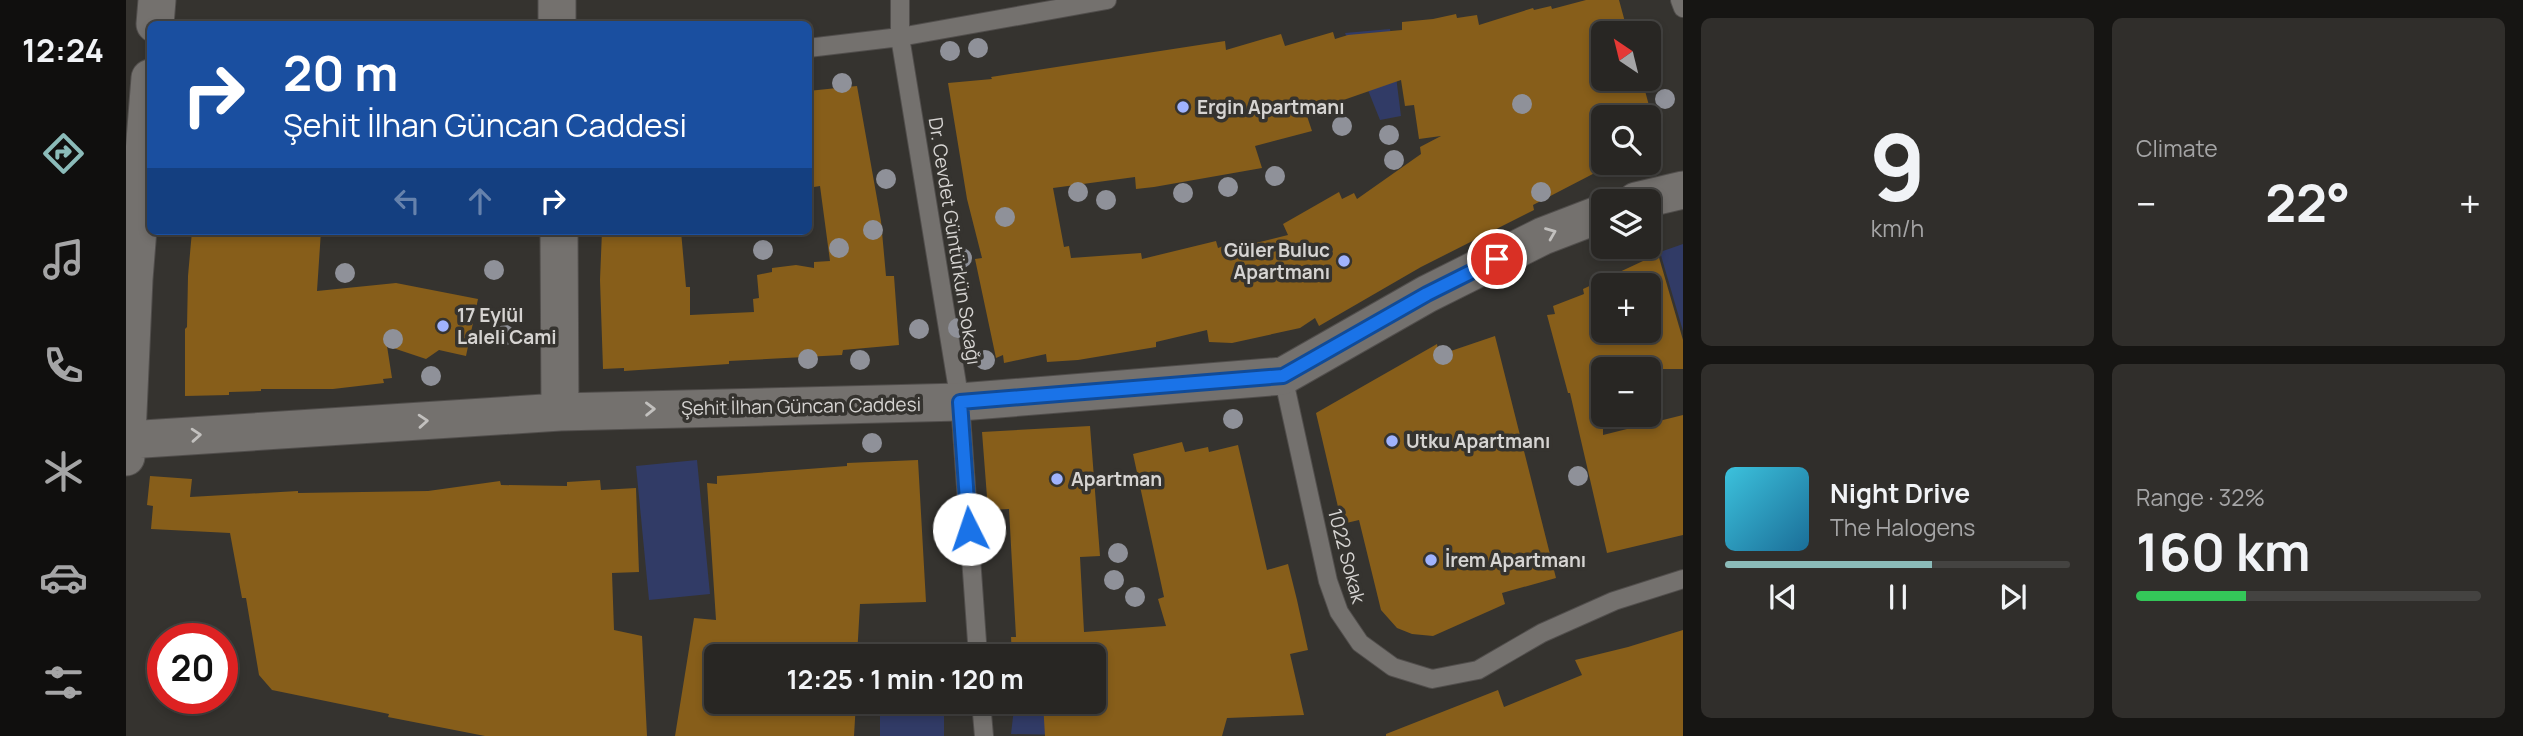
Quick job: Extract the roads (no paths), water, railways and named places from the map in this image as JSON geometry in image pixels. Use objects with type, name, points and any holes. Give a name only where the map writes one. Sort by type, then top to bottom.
[{"type":"street","points":[[155,21],[157,0]]},
{"type":"street","points":[[557,0],[557,21]]},
{"type":"street","points":[[127,449],[130,279],[147,108]]},
{"type":"street","points":[[1661,195],[1683,190]]},
{"type":"street","name":"Şehit İlhan Güncan Caddesi","points":[[127,449],[560,412],[960,402],[1283,376],[1427,294],[1543,236],[1591,218]]},
{"type":"street","points":[[559,235],[560,412]]},
{"type":"lane","name":"Dr. Cevdet Güntürkün Sokağı","points":[[900,0],[900,37],[960,402],[977,644]]},
{"type":"lane","points":[[812,48],[900,37],[1107,0]]},
{"type":"lane","points":[[1680,0],[1683,8]]},
{"type":"lane","name":"1022 Sokak","points":[[1283,376],[1328,581],[1339,612],[1360,643],[1393,667],[1432,679],[1478,670],[1542,633],[1614,601],[1683,579]]},
{"type":"lane","points":[[982,714],[984,736]]},
{"type":"place","name":"Ergin Apartmanı","points":[[1183,107]]},
{"type":"place","name":"Güler Buluc Apartmanı","points":[[1344,261]]},
{"type":"place","name":"17 Eylül Laleli Cami","points":[[443,326]]},
{"type":"place","name":"Utku Apartmanı","points":[[1392,441]]},
{"type":"place","name":"Apartman","points":[[1057,479]]},
{"type":"place","name":"İrem Apartmanı","points":[[1431,560]]}]
